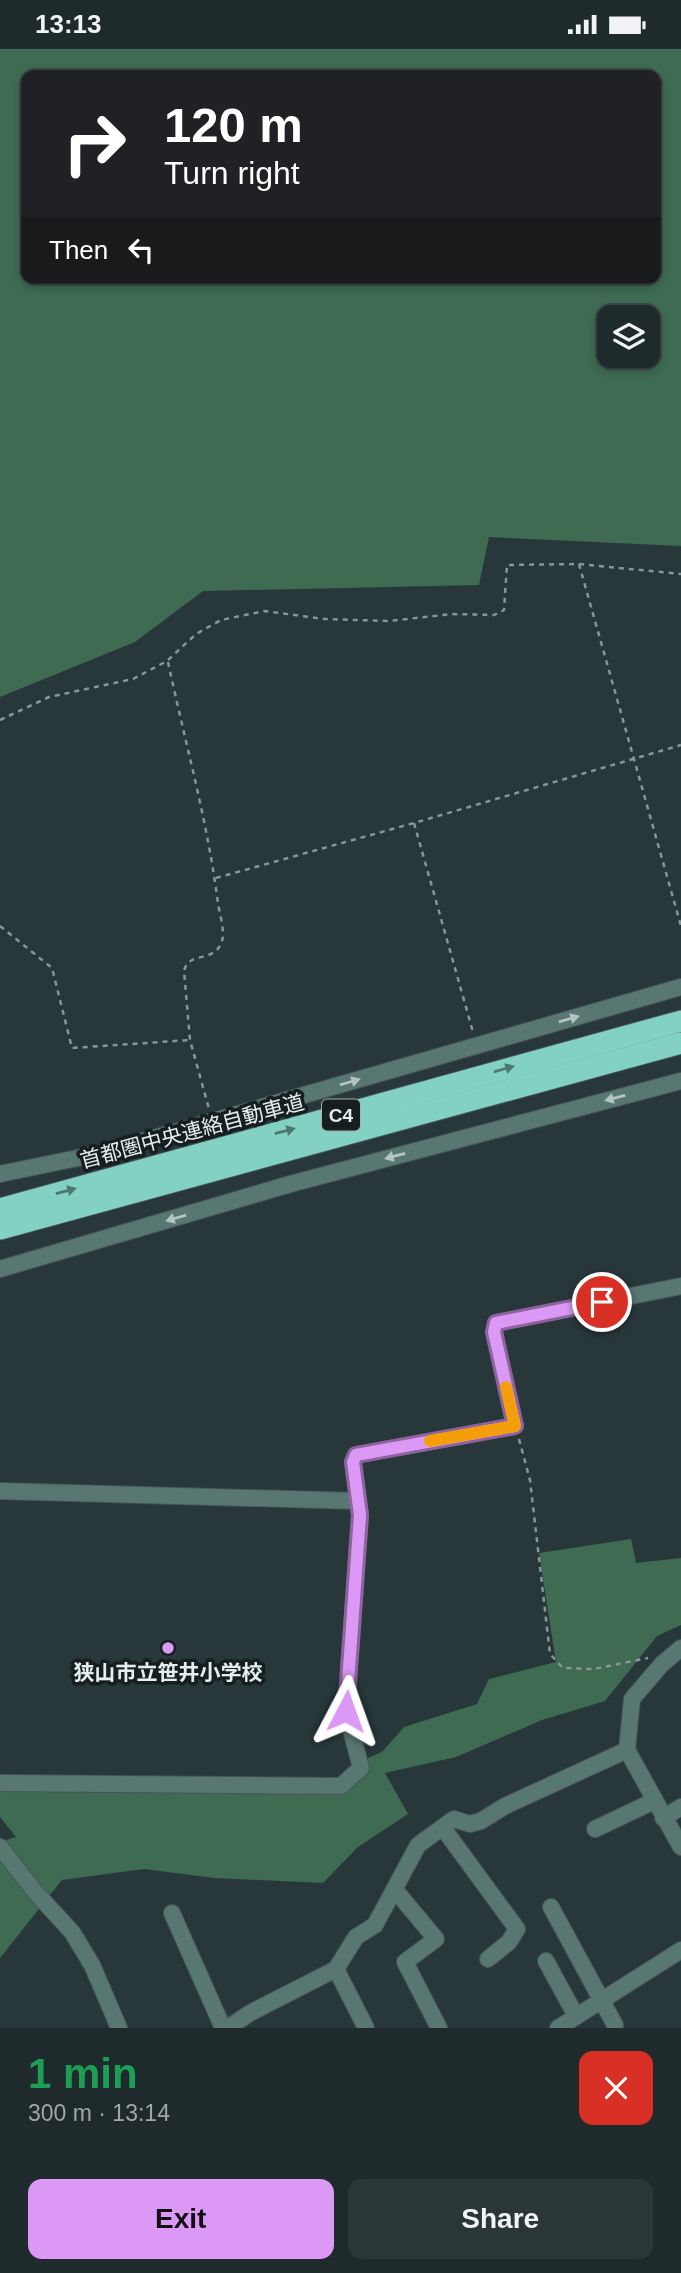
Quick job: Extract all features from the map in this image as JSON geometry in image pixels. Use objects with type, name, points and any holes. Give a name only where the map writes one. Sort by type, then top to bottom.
[{"type":"highway","name":"首都圏中央連絡自動車道","points":[[0,1209],[681,1021]]},
{"type":"highway","name":"首都圏中央連絡自動車道","points":[[0,1229],[681,1043]]},
{"type":"street","points":[[0,1174],[102,1153],[681,986]]},
{"type":"street","points":[[0,1269],[294,1183],[681,1081]]},
{"type":"street","points":[[0,1783],[341,1786],[361,1768],[346,1711],[360,1515],[353,1462],[356,1455],[515,1426],[494,1332],[496,1323],[681,1286]]},
{"type":"street","points":[[0,1491],[358,1501]]},
{"type":"street","points":[[679,1650],[662,1664],[632,1699],[627,1750],[681,1847]]},
{"type":"street","points":[[172,1913],[226,2028],[335,1969],[356,1937],[374,1925],[418,1845],[454,1819],[470,1824],[481,1821],[505,1806],[627,1750]]},
{"type":"street","points":[[595,1829],[654,1801]]},
{"type":"street","points":[[663,1818],[681,1807]]},
{"type":"street","points":[[443,1828],[517,1929],[509,1943],[488,1959]]},
{"type":"street","points":[[0,1847],[36,1893],[72,1932],[92,1965],[119,2028]]},
{"type":"street","points":[[395,1891],[436,1939],[405,1962],[439,2028]]},
{"type":"street","points":[[551,1907],[615,2025]]},
{"type":"street","points":[[558,2028],[681,1950]]},
{"type":"street","points":[[546,1961],[576,2016]]},
{"type":"street","points":[[335,1969],[366,2028]]},
{"type":"path","points":[[0,720],[49,697],[134,679],[167,661],[196,634],[220,620],[265,611],[324,619],[389,621],[452,614],[494,615],[504,610],[507,565],[579,564],[681,574]]},
{"type":"path","points":[[579,564],[681,926]]},
{"type":"path","points":[[167,661],[215,878],[223,939],[218,950],[212,955],[190,959],[185,964],[184,971],[190,1040],[213,1122]]},
{"type":"path","points":[[215,878],[681,745]]},
{"type":"path","points":[[414,823],[477,1045]]},
{"type":"path","points":[[0,926],[52,968],[72,1048],[190,1040]]},
{"type":"path","points":[[515,1426],[530,1480],[550,1654],[563,1668],[594,1669],[679,1650]]},
{"type":"green space","points":[[0,49],[681,49],[681,546],[489,537],[479,585],[203,591],[135,642],[0,697]]},
{"type":"green space","points":[[631,1539],[636,1563],[681,1558],[681,1625],[657,1636],[605,1701],[542,1720],[456,1757],[385,1773],[408,1814],[358,1847],[323,1883],[214,1878],[144,1869],[62,1880],[0,1958],[0,1842],[16,1837],[0,1817],[0,1790],[346,1780],[354,1764],[382,1752],[404,1727],[477,1704],[489,1679],[556,1662],[539,1553]]},
{"type":"slow traffic","points":[[430,1441],[515,1426],[506,1387]]},
{"type":"place","name":"狭山市立笹井小学校","points":[[168,1648]]},
{"type":"route","points":[[346,1711],[360,1515],[353,1462],[356,1455],[515,1426],[494,1332],[496,1323],[602,1302]]}]
